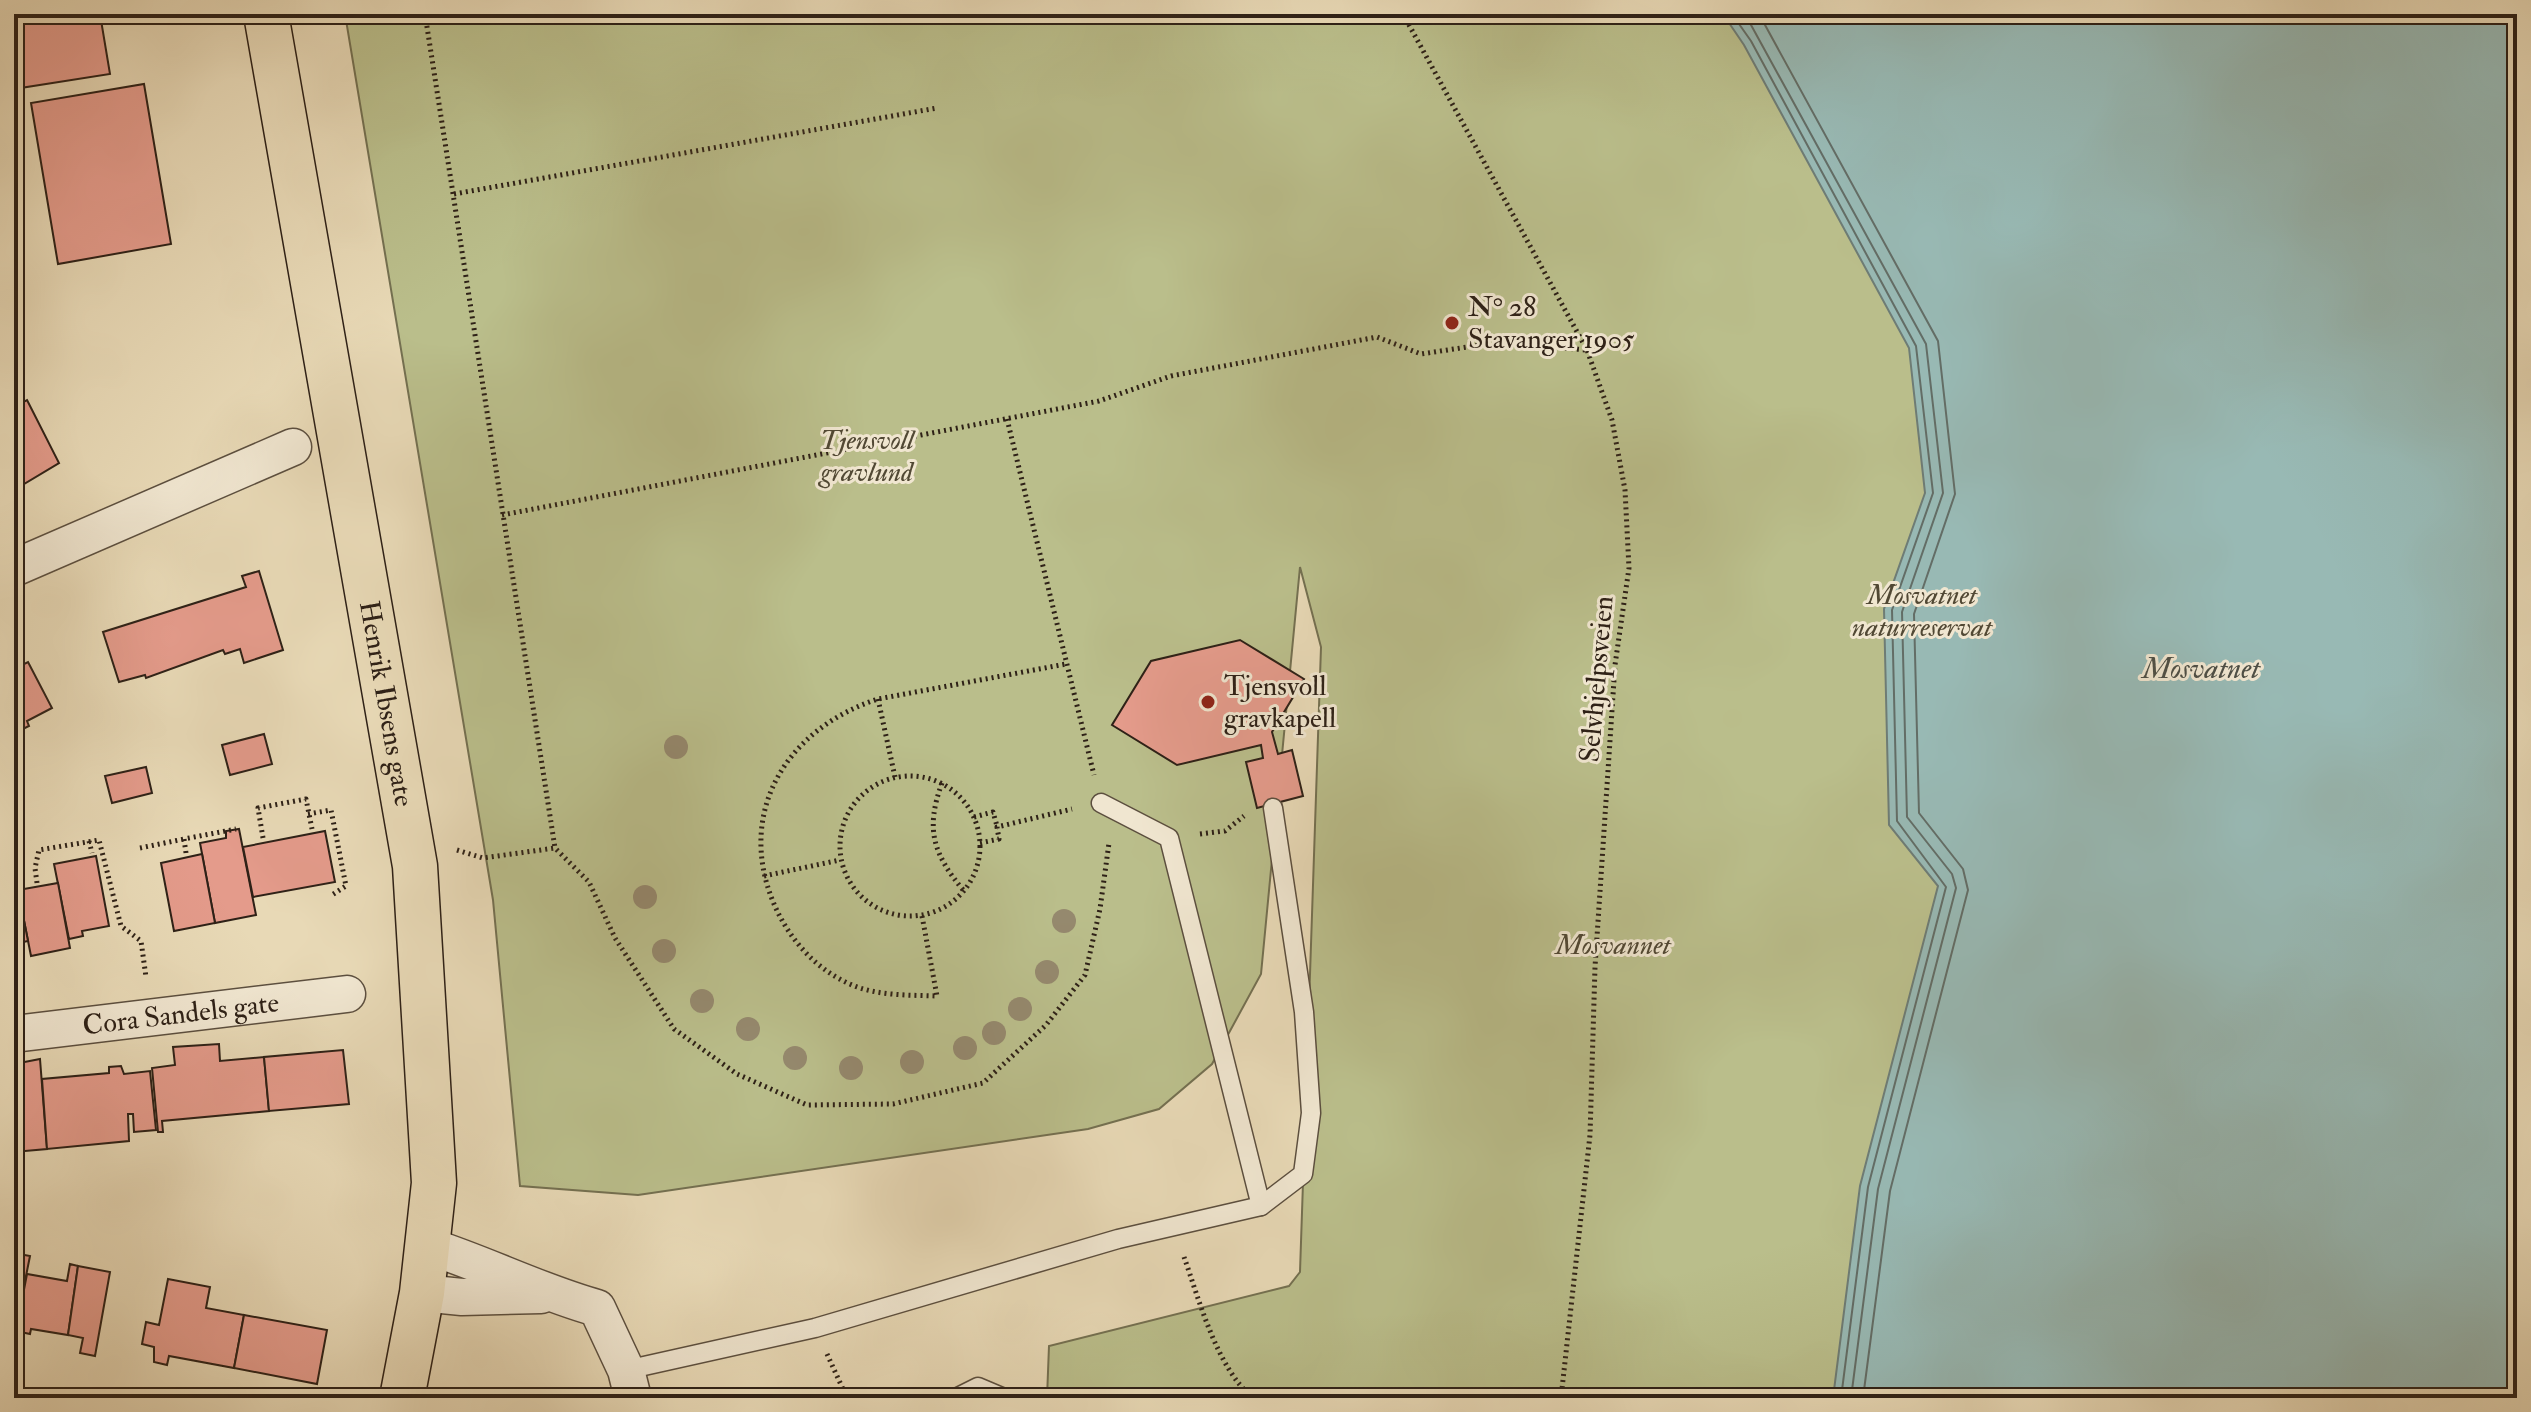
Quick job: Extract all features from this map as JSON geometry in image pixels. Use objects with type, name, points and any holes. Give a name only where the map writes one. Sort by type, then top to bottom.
[{"type":"main road","name":"Henrik Ibsens gate","points":[[266,14],[413,853],[434,1183],[422,1293],[402,1398]]},
{"type":"street","points":[[14,568],[293,447]]},
{"type":"street","name":"Cora Sandels gate","points":[[14,1034],[347,994]]},
{"type":"street","points":[[428,1246],[550,1295],[597,1308],[630,1384]]},
{"type":"street","points":[[422,1293],[462,1297],[550,1295]]},
{"type":"lane","points":[[1101,803],[1169,838],[1261,1206]]},
{"type":"lane","points":[[630,1384],[1118,1239],[1261,1206],[1303,1174],[1311,1113],[1304,1012],[1274,817]]},
{"type":"lane","points":[[956,1398],[978,1387],[1004,1398]]},
{"type":"path","points":[[425,14],[555,848],[589,882],[615,938],[674,1029],[737,1074],[807,1105],[893,1104],[983,1083],[1046,1025],[1085,975],[1100,909],[1110,839],[1007,419]]},
{"type":"path","name":"Selvhjelpsveien","points":[[1403,14],[1587,350],[1612,420],[1623,476],[1629,568],[1615,665],[1595,967],[1590,1135],[1561,1398]]},
{"type":"path","points":[[454,194],[937,108]]},
{"type":"path","points":[[502,515],[1099,401],[1171,376],[1377,337],[1421,354],[1500,342],[1587,350]]},
{"type":"path","points":[[922,916],[937,996],[897,994],[854,986],[816,964],[783,926],[764,876],[758,844],[768,794],[794,751],[823,724],[849,708],[878,699],[1067,664]]},
{"type":"path","points":[[878,699],[895,777]]},
{"type":"path","points":[[895,777],[919,777],[942,783],[955,792],[974,817],[980,843],[974,877],[964,892],[945,908],[922,916],[900,916],[879,910],[861,898],[848,880],[840,860],[840,838],[846,817],[866,792],[895,777]]},
{"type":"path","points":[[942,783],[931,813],[932,838],[948,873],[964,892]]},
{"type":"path","points":[[263,838],[258,808],[306,799],[312,829]]},
{"type":"path","points":[[997,827],[1101,803]]},
{"type":"path","points":[[308,814],[331,810],[346,886],[332,895]]},
{"type":"path","points":[[974,817],[993,812],[997,827],[999,839],[980,843]]},
{"type":"path","points":[[1169,838],[1225,831],[1242,816],[1274,817]]},
{"type":"path","points":[[140,848],[236,829]]},
{"type":"path","points":[[184,839],[186,853]]},
{"type":"path","points":[[37,883],[35,868],[39,850],[99,840],[121,926],[141,941],[144,962]]},
{"type":"path","points":[[89,841],[92,853]]},
{"type":"path","points":[[453,848],[483,858],[555,848]]},
{"type":"path","points":[[764,876],[840,860]]},
{"type":"path","points":[[1173,1228],[1212,1335],[1241,1389],[1253,1398]]},
{"type":"path","points":[[815,1328],[847,1398]]},
{"type":"green space","name":"Mosvatnet naturreservat","points":[[345,14],[2517,14],[2517,1398],[1047,1398],[1049,1346],[1289,1286],[1300,1272],[1321,647],[1300,567],[1261,974],[1212,1064],[1159,1109],[1088,1129],[638,1195],[520,1186],[493,900]]},
{"type":"water","name":"Mosvatnet","points":[[1723,14],[2517,14],[2517,1398],[1833,1398],[1860,1186],[1938,886],[1889,825],[1884,609],[1925,493],[1909,348],[1744,45]]},
{"type":"building","points":[[14,14],[100,14],[110,74],[14,89]]},
{"type":"building","points":[[144,84],[171,244],[58,264],[31,103]]},
{"type":"building","points":[[27,400],[59,463],[14,490],[14,407]]},
{"type":"building","points":[[259,571],[283,650],[244,663],[240,649],[225,654],[223,650],[146,678],[145,675],[119,682],[103,632],[246,587],[242,576]]},
{"type":"building","name":"Tjensvoll gravkapell","points":[[1240,640],[1304,679],[1272,732],[1278,754],[1292,750],[1303,796],[1257,808],[1246,762],[1263,758],[1261,745],[1177,765],[1112,725],[1151,661]]},
{"type":"building","points":[[28,662],[52,708],[27,721],[29,726],[17,732],[14,669]]},
{"type":"building","points":[[264,734],[272,764],[230,775],[222,745]]},
{"type":"building","points":[[146,767],[152,793],[112,803],[105,776]]},
{"type":"building","points":[[239,829],[256,915],[215,923],[200,843],[226,838],[226,831]]},
{"type":"building","points":[[325,831],[335,882],[253,897],[243,847]]},
{"type":"building","points":[[202,854],[215,923],[174,931],[161,863]]},
{"type":"building","points":[[96,856],[109,926],[82,931],[83,936],[69,939],[54,864]]},
{"type":"building","points":[[58,883],[70,948],[31,956],[18,890]]},
{"type":"building","points":[[18,890],[28,941],[14,944],[14,891]]},
{"type":"building","points":[[219,1044],[220,1061],[264,1057],[269,1111],[162,1121],[163,1132],[158,1132],[152,1068],[175,1065],[173,1047]]},
{"type":"building","points":[[343,1050],[349,1104],[269,1111],[264,1057]]},
{"type":"building","points":[[40,1059],[47,1149],[14,1152],[14,1064]]},
{"type":"building","points":[[121,1066],[124,1074],[150,1071],[156,1130],[134,1132],[133,1114],[128,1114],[129,1141],[47,1149],[42,1079],[109,1073],[109,1067]]},
{"type":"building","points":[[14,1253],[30,1256],[15,1331],[14,1331]]},
{"type":"building","points":[[70,1264],[78,1266],[68,1335],[31,1329],[30,1334],[16,1331],[27,1274],[67,1281]]},
{"type":"building","points":[[78,1266],[110,1272],[95,1356],[80,1353],[83,1338],[68,1335]]},
{"type":"building","points":[[168,1279],[210,1287],[206,1308],[244,1315],[234,1368],[169,1356],[167,1365],[154,1362],[154,1347],[142,1344],[146,1322],[159,1325]]},
{"type":"building","points":[[244,1315],[327,1330],[317,1384],[234,1368]]},
{"type":"place","name":"N° 28 Stavanger 1905","points":[[1452,323]]},
{"type":"place","name":"Tjensvoll gravkapell","points":[[1208,702]]},
{"type":"park label","name":"Tjensvoll gravlund","points":[[867,456]]},
{"type":"park label","name":"Mosvannet","points":[[1613,945]]}]
